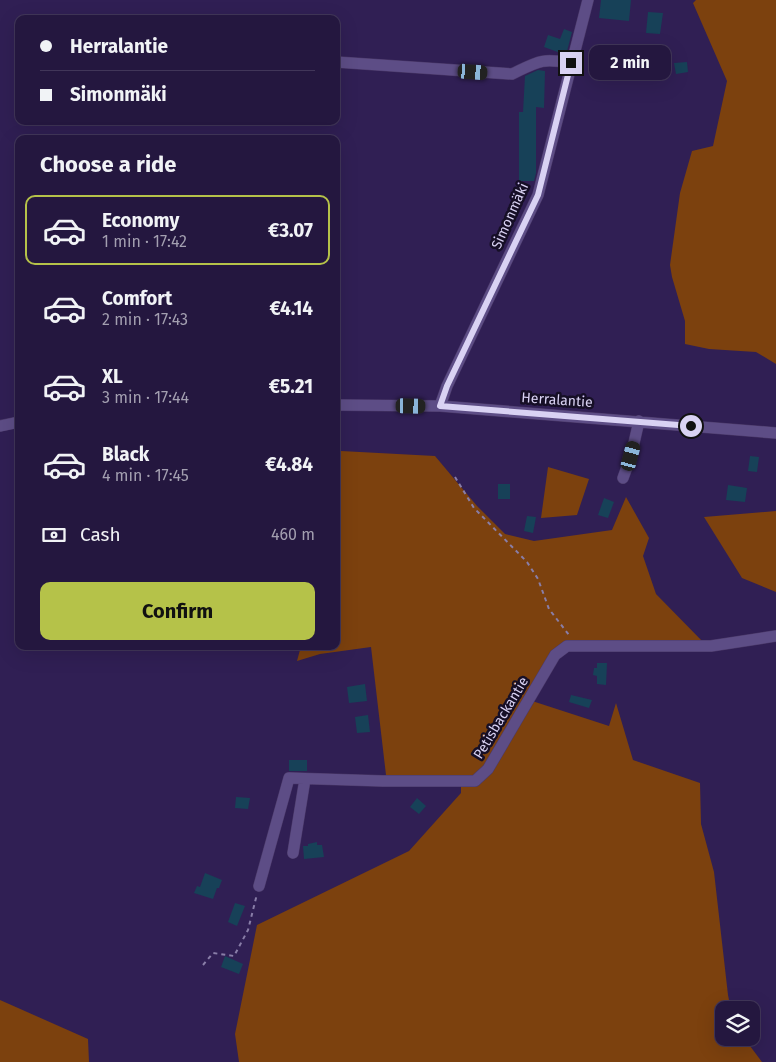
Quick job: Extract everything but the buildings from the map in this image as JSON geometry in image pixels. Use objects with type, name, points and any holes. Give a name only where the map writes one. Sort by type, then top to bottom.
[{"type":"street","name":"Simonmäki","points":[[440,406],[447,386],[538,195],[588,0]]},
{"type":"street","points":[[340,62],[512,74],[536,62],[549,59],[571,63]]},
{"type":"street","name":"Herralantie","points":[[340,405],[440,406],[776,433]]},
{"type":"street","points":[[623,478],[631,456],[639,421]]},
{"type":"street","points":[[0,426],[15,423]]},
{"type":"street","name":"Petisbackantie","points":[[259,886],[288,778],[475,781],[488,769],[556,655],[567,646],[711,646],[776,636]]},
{"type":"street","points":[[292,853],[305,779]]},
{"type":"path","points":[[455,477],[474,508],[527,562],[538,579],[549,609],[576,646]]},
{"type":"path","points":[[203,965],[213,953],[234,956],[248,930],[259,886]]},
{"type":"shaded area","points":[[696,0],[776,0],[776,364],[756,352],[709,349],[685,344],[685,321],[670,265],[680,193],[692,151],[713,146],[727,81],[693,3]]},
{"type":"shaded area","points":[[341,451],[435,456],[477,506],[505,534],[534,541],[612,530],[626,497],[649,538],[643,556],[656,594],[704,643],[565,643],[526,699],[609,726],[616,703],[633,760],[700,783],[701,824],[714,872],[729,1001],[715,1001],[715,1046],[750,1046],[762,1062],[239,1062],[235,1034],[257,925],[409,851],[461,793],[461,775],[386,775],[371,647],[320,654],[297,661],[300,650],[340,650]]},
{"type":"shaded area","points":[[548,467],[589,479],[577,515],[541,518]]},
{"type":"shaded area","points":[[776,511],[776,592],[742,578],[704,517]]},
{"type":"shaded area","points":[[0,1000],[88,1039],[89,1062],[0,1062]]},
{"type":"route","points":[[571,63],[538,195],[447,386],[440,406],[691,426]]}]
